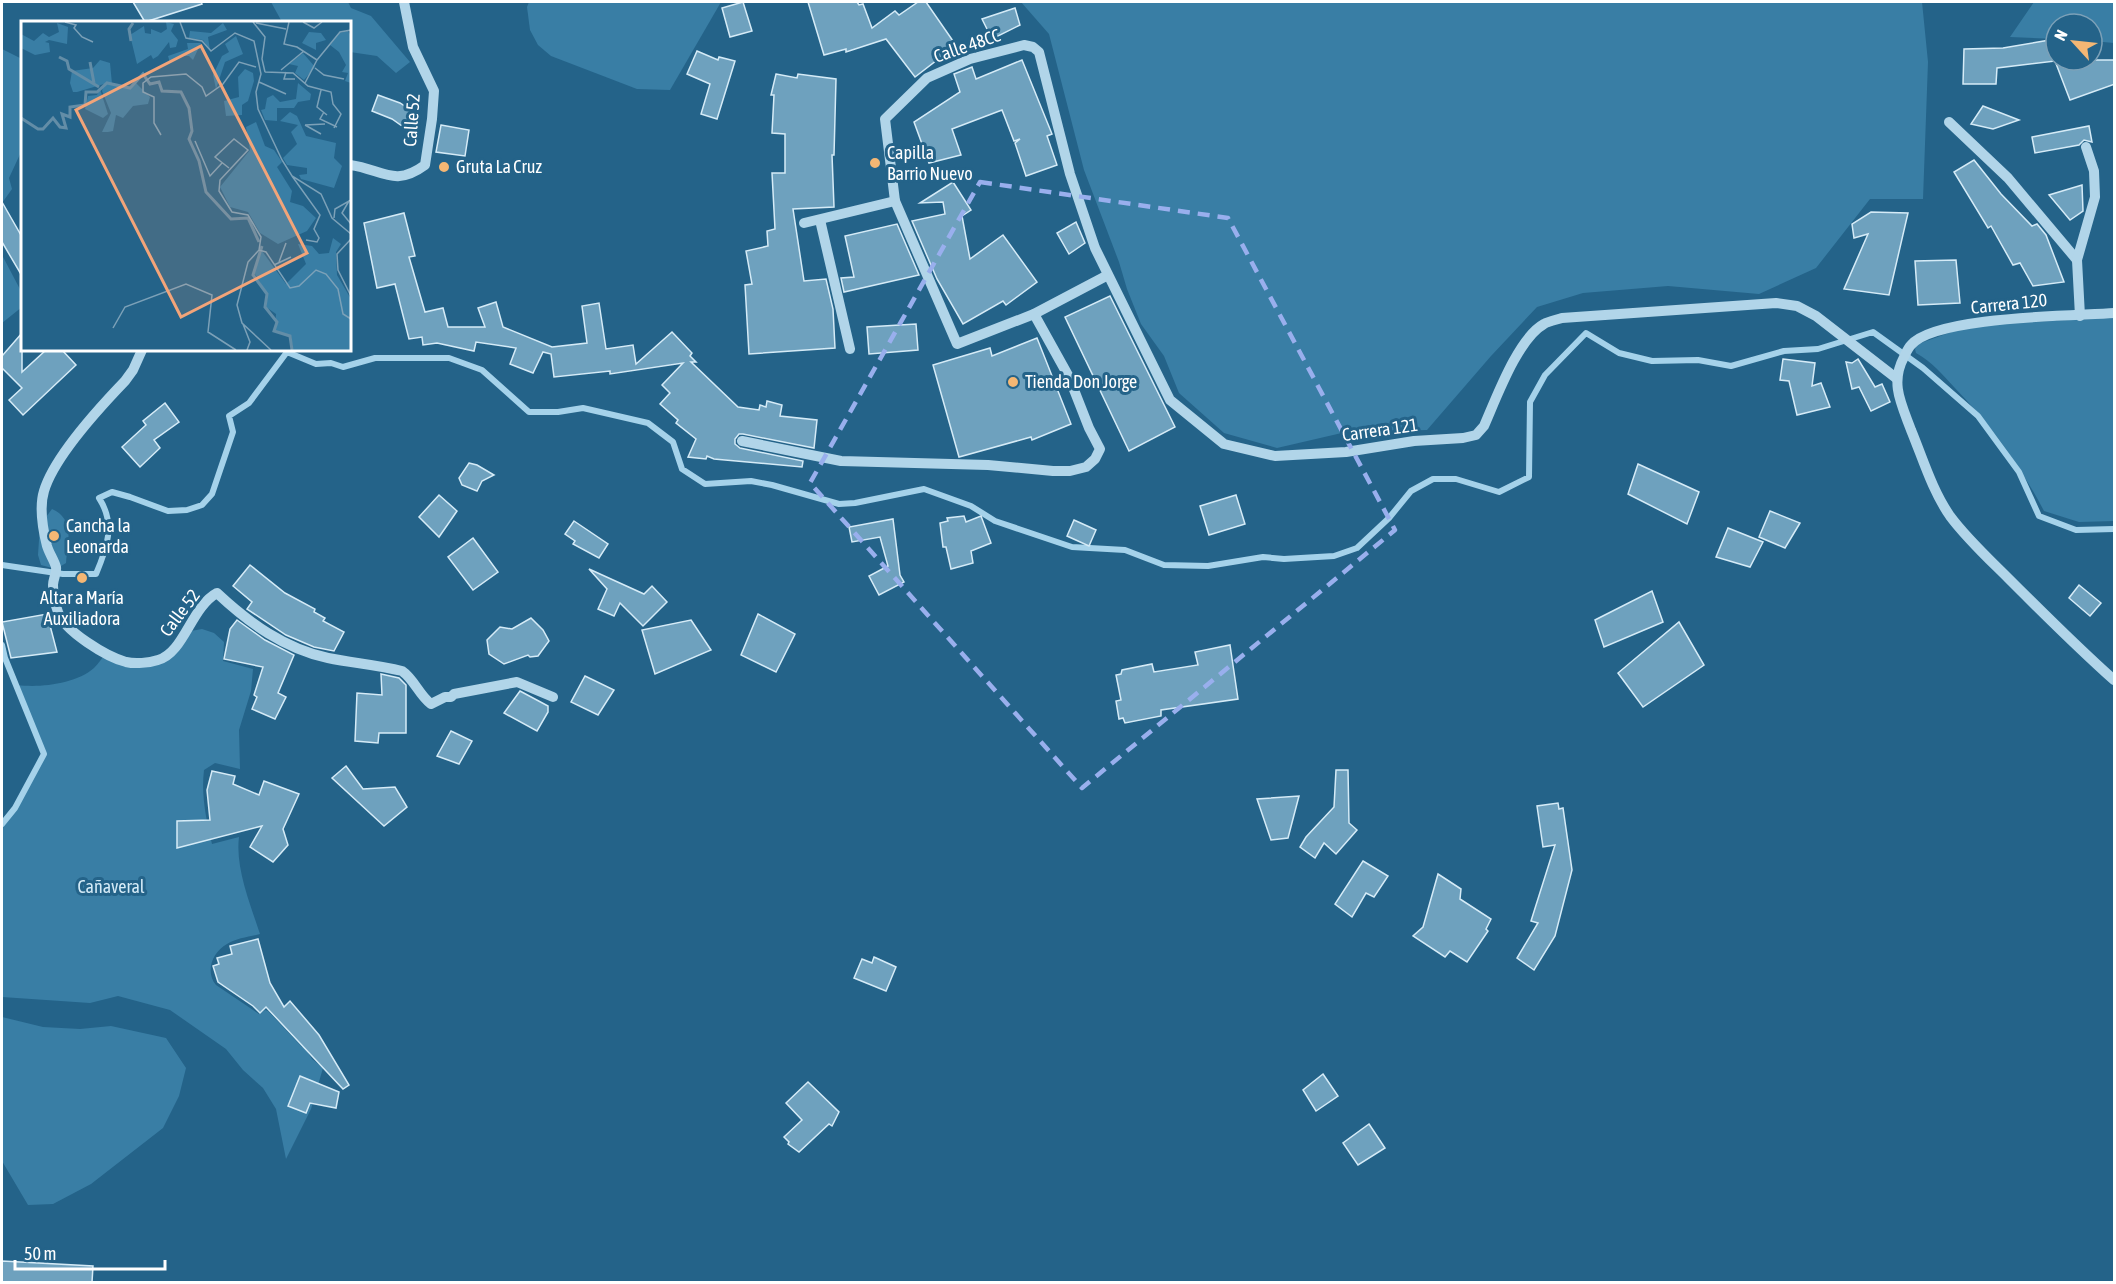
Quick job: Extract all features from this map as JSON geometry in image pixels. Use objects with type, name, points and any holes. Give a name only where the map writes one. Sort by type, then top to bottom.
[{"type":"street","name":"Calle 52","points":[[351,165],[399,177],[415,172],[425,165],[434,91],[413,47],[404,2]]},
{"type":"street","name":"Calle 48CC","points":[[895,201],[885,118],[927,78],[970,59],[1024,45],[1033,47],[1039,52]]},
{"type":"street","name":"Carrera 121","points":[[1039,52],[1070,174],[1095,248],[1108,276],[1170,400],[1224,444],[1275,456],[1346,452],[1414,441],[1476,435],[1484,426],[1517,354],[1530,335],[1544,324],[1562,318],[1776,303],[1797,306],[1816,316],[1897,373]]},
{"type":"street","points":[[1949,122],[2008,178],[2077,260]]},
{"type":"street","points":[[2080,316],[2077,260],[2095,197],[2094,171],[2086,147]]},
{"type":"street","points":[[804,223],[895,201],[957,344],[1034,314],[1108,276]]},
{"type":"street","points":[[820,220],[850,349]]},
{"type":"street","name":"Carrera 120","points":[[1897,373],[1911,344],[1943,328],[2033,316],[2115,313]]},
{"type":"street","points":[[742,441],[841,461],[988,465],[1053,471],[1070,471],[1086,467],[1095,459],[1100,449],[1069,377],[1034,314]]},
{"type":"street","name":"Calle 52","points":[[142,351],[125,381],[52,470],[43,493],[42,513],[45,536],[56,568],[52,584],[58,612],[64,623],[81,637],[127,662],[161,660],[175,648],[207,599],[217,593],[231,608],[278,641],[326,658],[402,671],[409,676],[431,704],[454,694],[517,682],[553,697]]},
{"type":"street","points":[[1897,373],[1902,407],[1935,490],[1951,517],[1980,550],[2073,644],[2115,680]]},
{"type":"highlighted area","points":[[980,182],[1228,218],[1395,530],[1082,788],[810,483]]},
{"type":"green space","points":[[271,2],[348,2],[351,8],[371,16],[410,62],[396,73],[377,56],[351,52],[351,21],[281,21]]},
{"type":"green space","points":[[529,2],[721,2],[670,90],[637,89],[551,56],[538,45],[530,30],[527,7]]},
{"type":"green space","points":[[1021,2],[1922,2],[1928,62],[1923,199],[1870,199],[1816,268],[1759,294],[1668,286],[1583,293],[1537,307],[1427,430],[1346,432],[1277,448],[1224,433],[1179,393],[1164,356],[1141,324],[1127,289],[1084,170],[1049,34]]},
{"type":"green space","points":[[2034,2],[2114,2],[2114,43],[2104,42],[2104,12],[2044,12],[2044,38],[2010,37]]},
{"type":"green space","points":[[2,49],[21,58],[21,152],[9,178],[12,189],[2,203]]},
{"type":"green space","points":[[2,255],[21,291],[21,308],[2,323]]},
{"type":"green space","points":[[2114,318],[2114,521],[2079,522],[2044,511],[2025,477],[1992,430],[1945,377],[1916,353],[1915,349],[1918,344],[1971,325]]},
{"type":"green space","name":"Cancha la Leonarda","points":[[52,509],[64,519],[69,539],[66,563],[56,569],[41,565],[38,555],[40,525]]},
{"type":"green space","name":"Cañaveral","points":[[202,629],[214,633],[224,642],[223,661],[253,669],[251,691],[239,730],[240,769],[215,763],[204,770],[203,789],[212,844],[239,837],[239,861],[248,899],[260,934],[235,940],[217,952],[212,963],[211,974],[216,985],[259,1014],[265,1010],[268,1011],[323,1068],[311,1109],[286,1159],[276,1109],[263,1088],[243,1070],[226,1049],[170,1010],[118,996],[90,1003],[2,997],[2,827],[16,809],[46,754],[17,685],[57,684],[78,678],[94,668],[106,653],[147,665],[191,631]]},
{"type":"green space","points":[[2,1017],[43,1027],[80,1029],[111,1026],[166,1038],[186,1068],[179,1096],[163,1128],[91,1184],[53,1204],[28,1205],[2,1161]]},
{"type":"building","points":[[133,2],[201,2],[202,4],[148,21],[144,21]]},
{"type":"building","points":[[743,2],[752,31],[730,37],[722,8]]},
{"type":"building","points":[[808,2],[863,4],[872,28],[895,11],[899,15],[918,2],[926,2],[962,54],[948,60],[945,54],[915,77],[886,39],[846,52],[846,49],[824,55]]},
{"type":"building","points":[[1015,8],[1020,25],[992,39],[982,19]]},
{"type":"building","points":[[2044,41],[2044,62],[1997,68],[1996,84],[1963,84],[1964,49],[2003,48]]},
{"type":"building","points":[[697,51],[718,60],[719,57],[735,61],[717,119],[701,114],[710,84],[687,74]]},
{"type":"building","points":[[1022,60],[1052,134],[1047,136],[1057,165],[1026,176],[1015,143],[1020,139],[1014,141],[1002,110],[952,129],[961,155],[929,163],[914,122],[960,92],[954,74],[972,67],[976,79]]},
{"type":"building","points":[[2104,60],[2115,60],[2115,84],[2070,100],[2059,72],[2104,72]]},
{"type":"building","points":[[776,74],[797,78],[798,74],[836,79],[834,155],[832,155],[834,207],[793,209],[804,281],[826,279],[833,309],[835,348],[749,354],[745,285],[752,284],[746,251],[768,246],[767,231],[775,229],[772,173],[785,173],[785,134],[772,133],[774,95],[771,95]]},
{"type":"building","points":[[378,95],[400,103],[412,111],[402,126],[372,111]]},
{"type":"building","points":[[1983,106],[2019,120],[1993,129],[1971,124]]},
{"type":"building","points":[[441,125],[469,130],[465,156],[436,152]]},
{"type":"building","points":[[2089,126],[2092,142],[2084,140],[2079,145],[2035,153],[2032,137]]},
{"type":"building","points":[[1974,160],[2001,194],[2032,226],[2037,224],[2046,235],[2064,282],[2033,286],[2020,263],[2013,265],[1991,226],[1988,228],[1954,172]]},
{"type":"building","points":[[953,182],[971,210],[962,216],[970,259],[1003,235],[1037,282],[1006,305],[1003,301],[963,324],[937,279],[912,221],[945,214],[943,202],[920,203]]},
{"type":"building","points":[[2082,185],[2083,211],[2070,220],[2049,195]]},
{"type":"building","points":[[2,202],[21,235],[21,274],[2,242]]},
{"type":"building","points":[[1871,212],[1908,213],[1889,295],[1844,289],[1868,234],[1854,238],[1852,224]]},
{"type":"building","points":[[404,213],[415,256],[409,257],[425,312],[443,308],[448,327],[485,327],[478,308],[496,302],[503,327],[552,347],[587,343],[582,306],[599,303],[606,349],[633,345],[636,364],[672,332],[692,353],[690,356],[696,362],[691,362],[738,407],[759,410],[760,405],[766,407],[767,401],[782,405],[780,416],[817,420],[814,448],[739,434],[735,439],[735,444],[740,448],[803,461],[802,467],[714,459],[707,456],[706,459],[688,457],[696,439],[676,423],[678,420],[660,404],[670,393],[662,385],[683,363],[610,374],[610,371],[554,377],[551,354],[543,352],[533,373],[510,364],[516,348],[476,342],[474,351],[437,343],[423,345],[422,337],[409,339],[395,284],[377,288],[364,223]]},
{"type":"building","points":[[1076,222],[1085,243],[1069,254],[1057,233]]},
{"type":"building","points":[[897,224],[919,275],[844,292],[841,278],[854,277],[845,236]]},
{"type":"building","points":[[1956,260],[1960,303],[1918,305],[1915,261]]},
{"type":"building","points":[[1110,296],[1175,427],[1129,451],[1065,317]]},
{"type":"building","points":[[916,324],[918,350],[869,354],[867,327]]},
{"type":"building","points":[[21,334],[22,372],[45,351],[63,351],[76,365],[23,415],[9,400],[22,388],[2,368],[2,356]]},
{"type":"building","points":[[1037,338],[1071,424],[1032,440],[1031,437],[959,457],[933,365],[990,348],[992,356]]},
{"type":"building","points":[[1783,359],[1815,363],[1812,386],[1821,383],[1830,407],[1797,415],[1789,381],[1780,380]]},
{"type":"building","points":[[1858,359],[1875,387],[1882,384],[1890,402],[1871,411],[1859,387],[1852,389],[1846,362],[1852,363]]},
{"type":"building","points":[[165,403],[179,422],[154,440],[160,448],[140,467],[122,447],[146,425],[143,421]]},
{"type":"building","points":[[469,463],[494,475],[482,481],[477,491],[462,485],[459,478]]},
{"type":"building","points":[[1638,464],[1699,492],[1687,524],[1628,494]]},
{"type":"building","points":[[439,495],[457,511],[439,537],[419,517]]},
{"type":"building","points":[[1236,495],[1245,524],[1209,535],[1200,506]]},
{"type":"building","points":[[1770,511],[1800,523],[1785,548],[1759,537]]},
{"type":"building","points":[[964,516],[966,522],[981,516],[991,543],[971,551],[973,563],[951,569],[946,547],[943,547],[940,523],[948,521],[947,518]]},
{"type":"building","points":[[893,519],[900,575],[904,582],[879,595],[869,576],[888,566],[880,537],[852,542],[849,527]]},
{"type":"building","points":[[1074,520],[1096,530],[1089,546],[1067,536]]},
{"type":"building","points":[[574,521],[608,544],[599,558],[573,544],[575,541],[565,534]]},
{"type":"building","points":[[1728,528],[1763,542],[1750,567],[1716,557]]},
{"type":"building","points":[[473,538],[498,572],[473,590],[448,557]]},
{"type":"building","points":[[250,565],[285,593],[315,609],[314,612],[325,618],[323,621],[344,632],[334,651],[314,647],[286,635],[247,609],[252,602],[233,586]]},
{"type":"building","points":[[589,569],[644,594],[652,586],[667,602],[643,626],[620,603],[614,616],[598,609],[607,589]]},
{"type":"building","points":[[2079,585],[2101,603],[2090,616],[2069,598]]},
{"type":"building","points":[[1652,591],[1663,622],[1604,647],[1595,620]]},
{"type":"building","points":[[47,614],[57,652],[11,658],[2,622]]},
{"type":"building","points":[[758,614],[795,634],[776,672],[741,655]]},
{"type":"building","points":[[531,618],[543,630],[549,641],[538,656],[528,655],[504,664],[489,654],[487,640],[500,627],[512,629]]},
{"type":"building","points":[[237,620],[265,640],[294,655],[278,693],[286,697],[275,719],[252,709],[263,667],[224,659],[230,629]]},
{"type":"building","points":[[691,620],[711,650],[655,674],[642,630]]},
{"type":"building","points":[[1679,622],[1704,665],[1643,707],[1618,673]]},
{"type":"building","points":[[1230,645],[1238,699],[1161,710],[1161,716],[1125,723],[1123,718],[1119,719],[1116,701],[1121,700],[1116,675],[1121,674],[1122,670],[1152,664],[1154,672],[1198,665],[1195,652]]},
{"type":"building","points":[[381,674],[399,678],[406,685],[406,733],[379,733],[378,743],[355,741],[357,693],[382,695]]},
{"type":"building","points":[[585,676],[614,690],[598,715],[571,702]]},
{"type":"building","points":[[520,691],[548,706],[548,712],[537,731],[504,713]]},
{"type":"building","points":[[451,731],[472,741],[459,764],[437,756]]},
{"type":"building","points":[[346,766],[363,789],[395,787],[407,807],[384,826],[332,778]]},
{"type":"building","points":[[1336,770],[1348,770],[1349,823],[1357,830],[1336,854],[1324,843],[1315,858],[1300,847],[1306,837],[1334,807]]},
{"type":"building","points":[[212,771],[235,776],[233,784],[259,795],[264,781],[299,794],[283,829],[288,845],[273,862],[250,847],[262,826],[177,848],[177,821],[210,820],[207,790]]},
{"type":"building","points":[[1299,796],[1288,838],[1271,840],[1257,799]]},
{"type":"building","points":[[1558,803],[1559,809],[1563,808],[1572,870],[1555,936],[1534,970],[1517,958],[1538,923],[1531,921],[1555,845],[1543,847],[1537,806]]},
{"type":"building","points":[[1363,861],[1388,876],[1374,897],[1366,893],[1352,917],[1335,904]]},
{"type":"building","points":[[1438,874],[1461,889],[1460,899],[1491,919],[1486,929],[1488,931],[1467,962],[1450,951],[1445,957],[1413,936],[1423,927]]},
{"type":"building","points":[[258,939],[270,983],[284,1007],[290,1001],[319,1035],[349,1085],[343,1089],[266,1007],[260,1013],[218,982],[213,966],[219,964],[217,958],[232,954],[230,946]]},
{"type":"building","points":[[874,957],[896,967],[886,991],[854,978],[862,959],[872,963]]},
{"type":"building","points":[[1323,1074],[1338,1096],[1316,1111],[1303,1090]]},
{"type":"building","points":[[300,1076],[339,1092],[336,1108],[310,1103],[306,1113],[288,1106]]},
{"type":"building","points":[[808,1082],[839,1112],[832,1126],[829,1124],[799,1152],[788,1144],[789,1142],[784,1137],[802,1120],[786,1103]]},
{"type":"building","points":[[1369,1124],[1385,1148],[1358,1165],[1343,1143]]},
{"type":"building","points":[[2,1261],[93,1266],[92,1282],[2,1282]]},
{"type":"waterway","points":[[2,565],[63,574],[96,574],[104,555],[108,536],[107,517],[99,498],[112,492],[168,511],[187,510],[202,505],[212,494],[233,432],[229,416],[249,403],[287,352],[316,364],[331,363],[343,367],[375,358],[449,358],[482,370],[529,412],[558,412],[583,408],[648,423],[673,442],[682,469],[705,484],[751,481],[839,504],[924,489],[971,506],[995,521],[1072,547],[1125,550],[1164,565],[1208,566],[1263,557],[1284,559],[1334,556],[1357,548],[1389,518],[1411,491],[1433,479],[1456,479],[1499,492],[1529,477],[1530,402],[1545,375],[1586,333],[1619,353],[1652,361],[1698,360],[1731,366],[1784,351],[1818,349],[1873,332],[1923,368],[1978,416],[2019,472],[2039,516],[2076,530],[2114,529]]},
{"type":"waterway","points":[[2,645],[5,658],[44,754],[15,808],[2,824]]},
{"type":"place","name":"Capilla Barrio Nuevo","points":[[875,163]]},
{"type":"place","name":"Gruta La Cruz","points":[[444,167]]},
{"type":"place","name":"Tienda Don Jorge","points":[[1013,382]]},
{"type":"place","name":"Cancha la Leonarda","points":[[54,536]]},
{"type":"place","name":"Altar a María Auxiliadora","points":[[82,578]]}]
